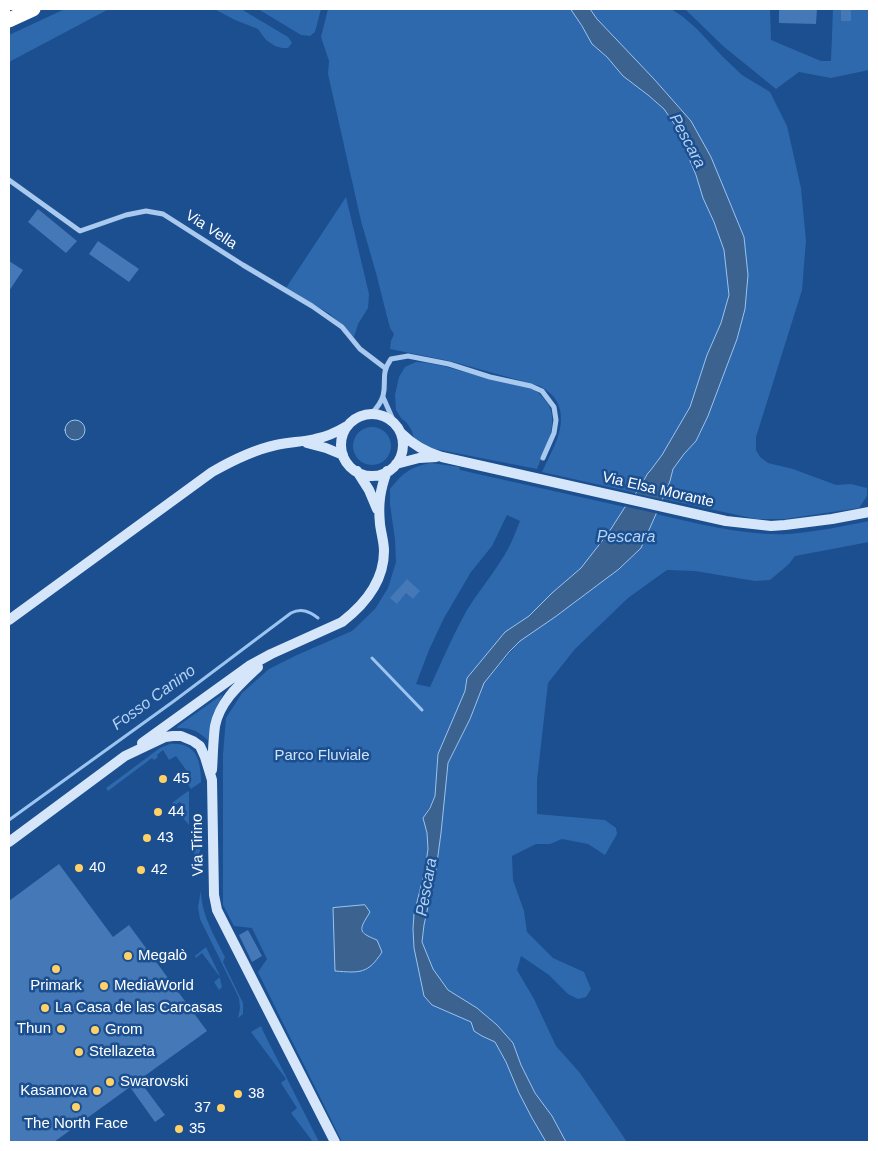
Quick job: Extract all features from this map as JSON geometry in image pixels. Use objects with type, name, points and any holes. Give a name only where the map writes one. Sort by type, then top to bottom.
[{"type":"highway","points":[[9,20],[33,9]]},
{"type":"street","name":"Via Vella","points":[[9,180],[80,231],[126,215],[146,211],[164,214],[243,265],[312,306],[342,327],[360,349],[385,368]]},
{"type":"street","points":[[371,414],[383,397],[385,368],[391,359],[408,356],[449,364],[490,377],[531,386],[542,391],[554,407],[556,420],[554,433],[543,458]]},
{"type":"street","points":[[356,471],[362,474],[375,475],[388,471],[396,464],[402,453],[403,446],[400,433],[383,397]]},
{"type":"street","points":[[9,620],[212,472],[230,461],[245,454],[278,445],[317,439],[332,434],[362,415],[383,416],[394,422]]},
{"type":"street","points":[[125,756],[167,724],[271,654],[342,622],[370,594],[384,560],[384,550],[378,511],[372,497],[367,486],[348,464],[343,455],[341,448],[342,440],[347,426]]},
{"type":"street","name":"Via Elsa Morante","points":[[400,433],[421,449],[442,458],[726,521],[771,526],[832,519],[869,512]]},
{"type":"street","points":[[296,442],[314,444],[343,455]]},
{"type":"street","name":"Via Elsa Morante","points":[[396,464],[419,458],[442,458]]},
{"type":"street","points":[[380,525],[380,495],[388,471]]},
{"type":"street","points":[[212,780],[215,727],[222,706],[238,686],[271,654]]},
{"type":"street","name":"Via Tirino","points":[[9,842],[125,756],[165,737],[181,736],[200,746],[212,780],[214,895],[217,910],[335,1142]]},
{"type":"green space","points":[[65,9],[109,9],[9,62],[9,35]]},
{"type":"green space","points":[[214,9],[241,9],[288,37],[292,43],[288,48],[275,46],[266,40],[258,29]]},
{"type":"green space","points":[[258,9],[321,9],[315,32],[310,36],[301,35]]},
{"type":"green space","points":[[328,9],[571,9],[592,44],[608,58],[623,76],[664,109],[675,125],[724,250],[729,295],[721,323],[707,355],[690,407],[662,455],[636,493],[542,472],[554,447],[561,420],[556,399],[540,386],[450,361],[390,349],[394,334],[390,328],[361,221],[328,74],[329,61],[321,37]]},
{"type":"green space","points":[[590,9],[671,9],[697,29],[742,75],[770,92],[787,126],[801,188],[806,241],[802,290],[756,437],[756,450],[760,457],[768,463],[793,469],[836,485],[851,484],[867,488],[867,496],[859,508],[785,519],[756,519],[663,499],[673,469],[696,441],[708,416],[737,339],[745,309],[748,275],[744,237],[711,157],[691,121]]},
{"type":"green space","points":[[685,9],[770,9],[771,40],[821,61],[831,61],[833,9],[869,9],[869,70],[831,78],[799,72],[776,89],[723,46]]},
{"type":"green space","points":[[346,197],[369,294],[368,308],[358,324],[354,337],[330,314],[286,288]]},
{"type":"green space","points":[[416,362],[445,367],[535,390],[548,405],[552,418],[551,433],[537,469],[425,447],[414,439],[412,431],[396,410],[395,395],[399,377],[405,367]]},
{"type":"green space","points":[[372,427],[385,433],[391,446],[385,459],[372,465],[359,459],[353,446],[359,433]]},
{"type":"green space","name":"Parco Fluviale","points":[[431,463],[459,467],[460,470],[625,507],[609,532],[581,568],[529,616],[505,632],[467,678],[465,691],[438,754],[435,796],[423,818],[427,833],[428,849],[414,914],[413,929],[414,948],[424,996],[432,1005],[471,1022],[482,1036],[495,1042],[519,1093],[546,1142],[342,1142],[258,972],[267,959],[252,928],[234,926],[223,905],[223,754],[226,718],[242,693],[269,669],[352,631],[375,609],[388,588],[396,562],[390,489],[408,471]],"holes":[[[507,515],[520,521],[507,550],[467,610],[430,687],[416,684],[444,618],[471,572],[492,546]],[[333,908],[370,912],[362,930],[366,935],[377,940],[382,952],[375,962]]]},
{"type":"green space","points":[[656,514],[722,528],[772,534],[809,532],[869,521],[869,542],[795,556],[789,564],[770,580],[755,581],[695,571],[667,570],[628,598],[575,649],[548,683],[537,780],[537,814],[605,820],[616,828],[617,834],[605,855],[588,844],[562,839],[550,844],[536,844],[512,856],[513,880],[524,911],[527,932],[553,958],[584,972],[591,989],[586,997],[578,999],[568,994],[549,975],[521,956],[517,970],[534,999],[556,1046],[580,1073],[627,1142],[566,1142],[552,1116],[535,1093],[521,1065],[513,1043],[477,1008],[448,990],[433,969],[422,942],[424,925],[436,870],[448,763],[470,719],[484,683],[520,641],[619,569],[641,548]]},
{"type":"green space","points":[[223,694],[213,714],[208,740],[194,730],[177,728],[178,726]]},
{"type":"green space","points":[[170,744],[179,744],[191,749],[200,766],[201,782],[191,789],[184,778],[189,774],[176,756],[169,760],[163,750],[154,760],[152,758],[108,791],[106,788],[160,748]]},
{"type":"green space","points":[[188,791],[189,825],[181,816],[187,812],[180,802],[174,806],[172,803]]},
{"type":"green space","points":[[202,832],[201,847],[194,870],[194,834]]},
{"type":"green space","points":[[201,890],[203,908],[225,957],[223,962],[243,1003],[243,1014],[238,1018],[239,998],[200,919],[198,907]]},
{"type":"green space","points":[[206,947],[220,976],[202,953],[196,958],[195,956]]},
{"type":"green space","points":[[220,977],[222,987],[219,990],[214,982]]},
{"type":"green space","points":[[261,1026],[319,1142],[313,1142],[291,1113],[297,1108],[281,1083],[286,1079],[251,1032]]},
{"type":"water","name":"Pescara","points":[[571,9],[590,9],[691,121],[711,157],[744,237],[748,275],[745,309],[737,339],[708,416],[696,441],[673,469],[664,496],[641,548],[619,569],[520,641],[509,652],[484,683],[470,719],[448,763],[436,870],[422,942],[433,969],[448,990],[477,1008],[497,1025],[513,1043],[521,1065],[535,1093],[552,1116],[566,1142],[546,1142],[519,1093],[495,1042],[474,1031],[471,1022],[432,1005],[424,996],[414,948],[413,929],[414,914],[428,849],[427,833],[423,818],[435,796],[438,754],[465,691],[467,678],[505,632],[529,616],[581,568],[609,532],[662,455],[690,407],[707,355],[721,323],[729,295],[724,250],[675,125],[664,109],[623,76],[607,57],[592,44]]},
{"type":"water","points":[[75,420],[82,423],[85,430],[82,437],[75,440],[68,437],[65,430],[68,423]]},
{"type":"water","points":[[365,905],[370,912],[362,930],[366,935],[377,940],[382,952],[368,968],[357,972],[335,971],[333,908]]},
{"type":"pier","points":[[633,493],[665,500],[659,514],[623,506]]},
{"type":"building","points":[[779,9],[817,9],[816,24],[779,23]]},
{"type":"building","points":[[841,9],[851,9],[851,21],[841,21]]},
{"type":"building","points":[[38,209],[77,241],[66,253],[28,222]]},
{"type":"building","points":[[98,241],[139,269],[129,282],[89,254]]},
{"type":"building","points":[[9,261],[23,270],[9,291]]},
{"type":"building","points":[[407,579],[420,591],[413,599],[406,593],[397,604],[390,598]]},
{"type":"building","name":"Megalò","points":[[59,864],[113,937],[129,925],[207,1031],[139,1080],[165,1115],[155,1122],[130,1087],[54,1142],[9,1142],[9,901]]},
{"type":"building","points":[[248,930],[262,956],[252,962],[239,935]]},
{"type":"waterway","name":"Fosso Canino","points":[[9,820],[174,701],[291,613],[305,611],[318,618]]},
{"type":"waterway","name":"Fosso Canino","points":[[372,658],[422,710]]},
{"type":"place","name":"45","points":[[163,779]]},
{"type":"place","name":"44","points":[[158,812]]},
{"type":"place","name":"43","points":[[147,838]]},
{"type":"place","name":"40","points":[[79,868]]},
{"type":"place","name":"42","points":[[141,870]]},
{"type":"place","name":"Megalò","points":[[128,956]]},
{"type":"place","name":"Primark","points":[[56,969]]},
{"type":"place","name":"MediaWorld","points":[[104,986]]},
{"type":"place","name":"La Casa de las Carcasas","points":[[45,1008]]},
{"type":"place","name":"Thun","points":[[61,1029]]},
{"type":"place","name":"Grom","points":[[95,1030]]},
{"type":"place","name":"Stellazeta","points":[[79,1052]]},
{"type":"place","name":"Swarovski","points":[[110,1082]]},
{"type":"place","name":"Kasanova","points":[[97,1091]]},
{"type":"place","name":"38","points":[[238,1094]]},
{"type":"place","name":"The North Face","points":[[76,1107]]},
{"type":"place","name":"37","points":[[221,1108]]},
{"type":"place","name":"35","points":[[179,1129]]}]
